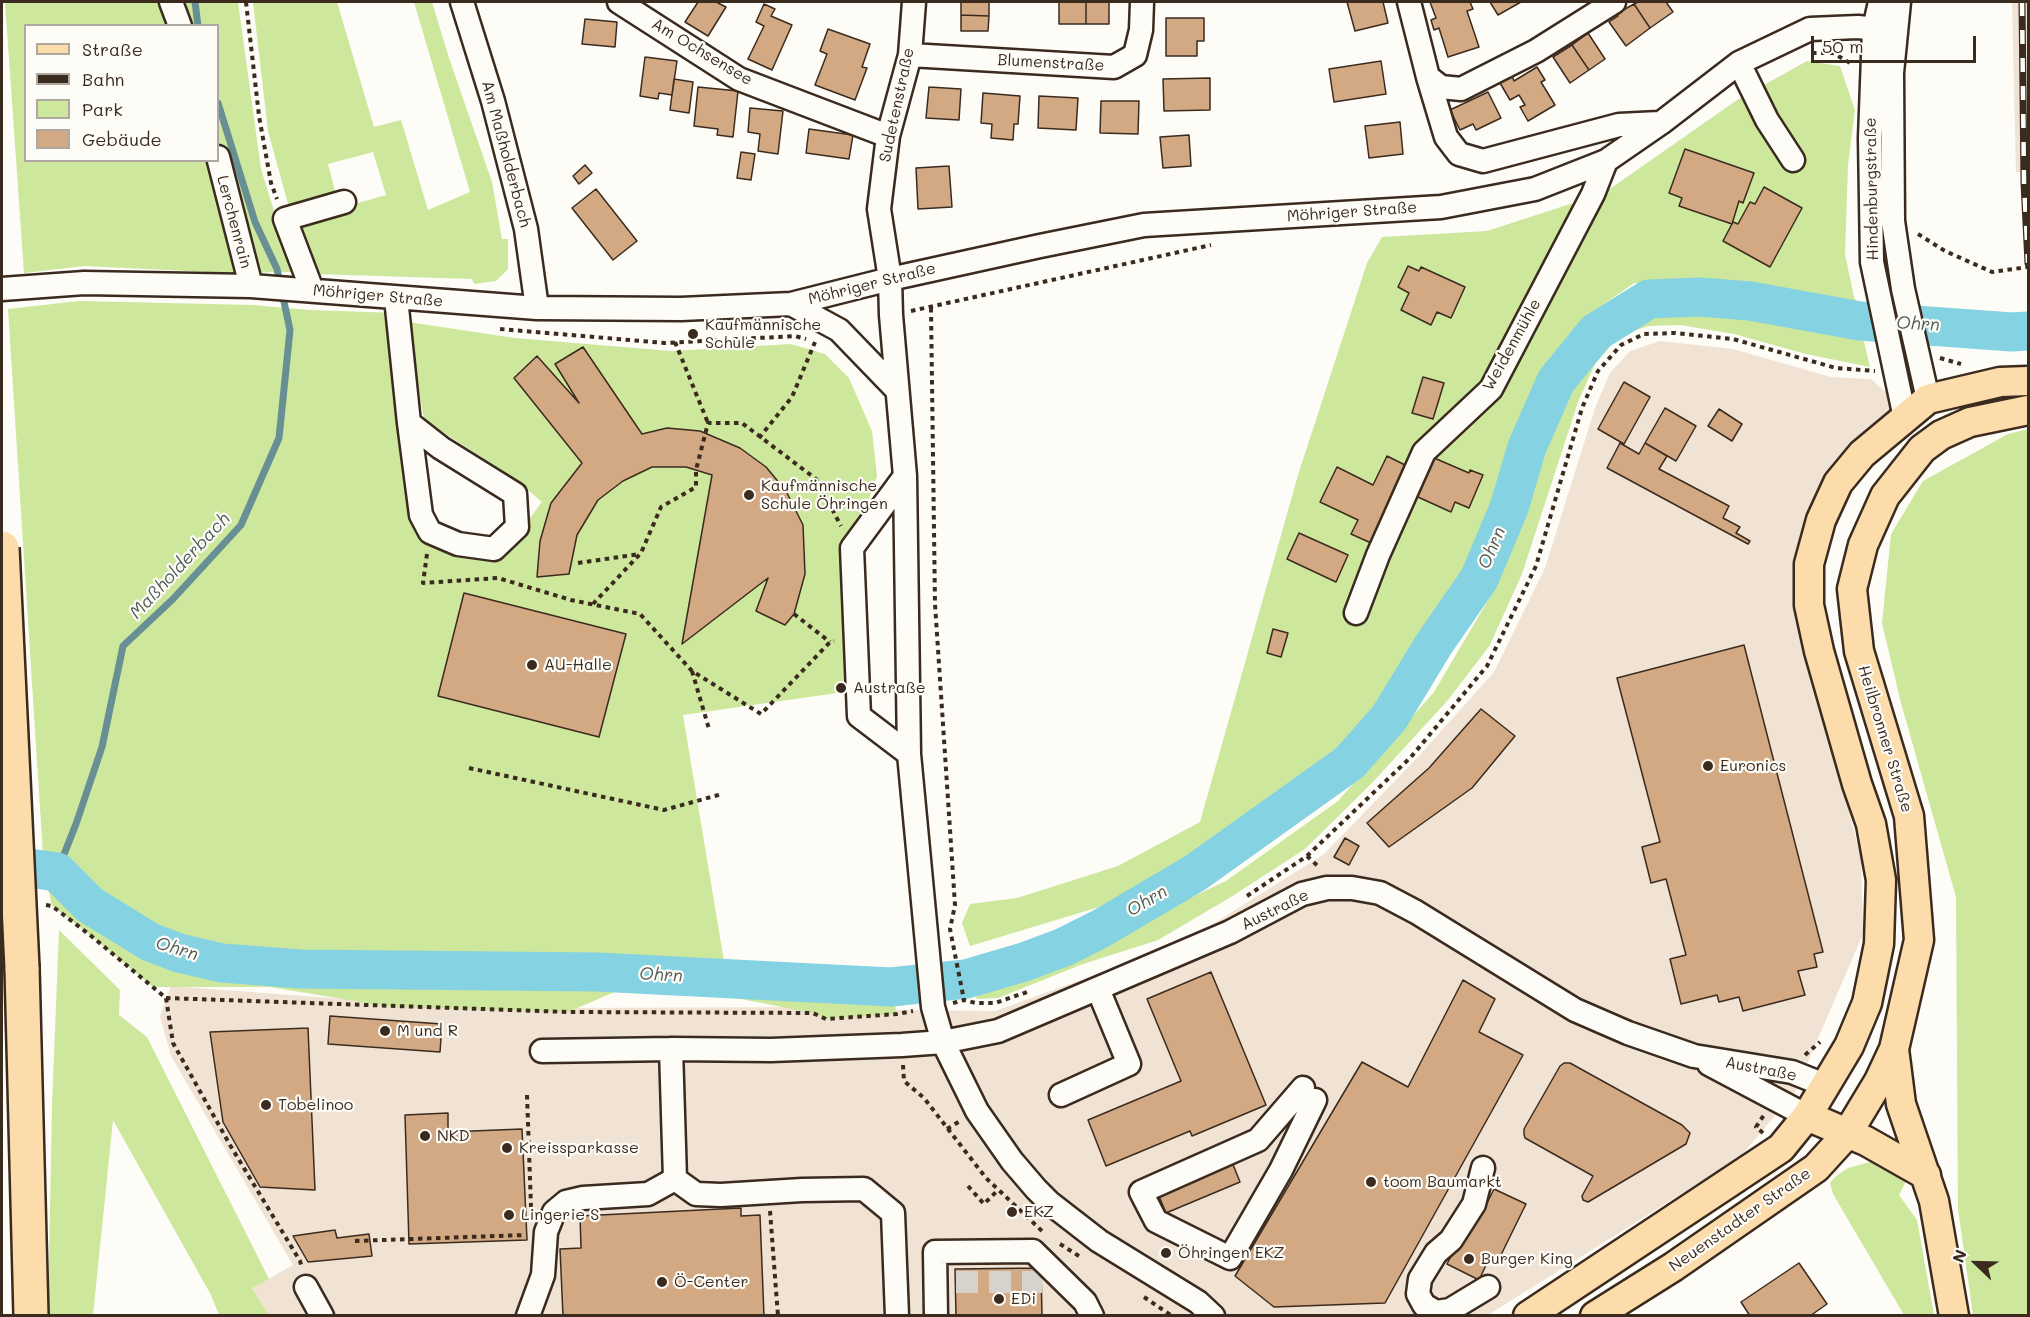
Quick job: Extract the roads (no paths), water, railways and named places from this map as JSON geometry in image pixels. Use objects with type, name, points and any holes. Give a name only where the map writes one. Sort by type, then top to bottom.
[{"type":"highway","points":[[2,548],[22,969],[31,1316]]},
{"type":"main road","points":[[1528,1316],[1781,1148],[1807,1116],[1827,1086],[1849,1046],[1867,1003],[1879,944],[1881,880],[1871,824],[1818,651],[1809,605],[1809,564],[1821,520],[1838,483],[1862,454],[1905,418],[1928,399],[2000,382],[2028,381]]},
{"type":"main road","points":[[1928,399],[1931,442]]},
{"type":"main road","name":"Heilbronner Straße","points":[[1866,1104],[1894,1048],[1919,940],[1909,816],[1859,651],[1852,589],[1863,545],[1885,496],[1931,442],[1970,422],[2028,410]]},
{"type":"main road","points":[[1905,418],[1931,442]]},
{"type":"main road","points":[[1894,1048],[1901,1104],[1935,1200],[1954,1316]]},
{"type":"main road","points":[[1827,1086],[1866,1104],[1911,1136]]},
{"type":"main road","name":"Neuenstadter Straße","points":[[1595,1316],[1673,1267],[1816,1168],[1847,1134],[1866,1104]]},
{"type":"main road","points":[[1807,1116],[1887,1152],[1926,1175]]},
{"type":"street","points":[[171,2],[179,24]]},
{"type":"street","name":"Am Maßholderbach","points":[[462,2],[493,101],[526,229],[537,308]]},
{"type":"street","name":"Am Ochsensee","points":[[619,2],[739,79],[888,136]]},
{"type":"street","name":"Sudetenstraße","points":[[890,279],[879,209],[888,136],[910,55],[914,2]]},
{"type":"street","name":"Blumenstraße","points":[[910,55],[1114,67],[1135,55],[1141,30],[1143,2]]},
{"type":"street","points":[[1409,2],[1446,137],[1459,154],[1483,160],[1619,125],[1661,123]]},
{"type":"street","points":[[1428,77],[1441,87],[1461,89],[1536,51],[1614,2]]},
{"type":"street","name":"Hindenburgstraße","points":[[1880,2],[1892,73],[1893,221],[1903,290],[1928,399]]},
{"type":"street","name":"Hindenburgstraße","points":[[1899,2],[1885,30],[1870,138],[1872,261],[1905,418]]},
{"type":"street","name":"Möhriger Straße","points":[[2,289],[84,283],[251,286],[537,308],[681,309],[791,304],[890,279],[1144,225],[1442,207],[1535,189],[1606,161],[1661,123],[1739,63],[1810,29],[1858,27],[1885,30]]},
{"type":"street","points":[[1739,63],[1767,120],[1793,160]]},
{"type":"street","name":"Lerchenrain","points":[[219,161],[251,286]]},
{"type":"street","name":"Weidenmühle","points":[[1356,613],[1378,555],[1424,452],[1491,389],[1593,194],[1606,161]]},
{"type":"street","points":[[312,290],[285,219],[344,202]]},
{"type":"street","points":[[890,279],[905,476],[909,754],[933,1007],[943,1042],[977,1111],[1012,1161],[1036,1189],[1050,1203],[1099,1241],[1198,1302],[1213,1316]]},
{"type":"street","points":[[396,298],[409,423],[421,515],[430,532],[458,544],[494,549],[516,527],[515,495],[441,447],[409,423]]},
{"type":"street","name":"Möhriger Straße","points":[[791,304],[839,330],[897,390]]},
{"type":"street","points":[[905,476],[852,548],[859,716],[909,754]]},
{"type":"street","name":"Austraße","points":[[542,1051],[771,1050],[943,1042],[998,1031],[1230,932],[1302,894],[1327,888],[1352,888],[1380,893],[1416,912],[1575,1010],[1628,1033],[1694,1056],[1807,1116]]},
{"type":"street","points":[[1061,1095],[1129,1064],[1098,989]]},
{"type":"street","points":[[671,1049],[675,1179]]},
{"type":"street","name":"Austraße","points":[[1694,1056],[1792,1072],[1827,1086]]},
{"type":"street","points":[[1309,1094],[1281,1170],[1230,1258],[1156,1221],[1141,1192],[1258,1140],[1309,1094]]},
{"type":"street","points":[[1484,1168],[1473,1204],[1452,1240],[1436,1253],[1420,1279],[1418,1294],[1424,1305],[1436,1312],[1450,1310],[1488,1287]]},
{"type":"street","points":[[675,1179],[696,1194],[864,1189],[893,1213],[897,1316]]},
{"type":"street","points":[[528,1316],[543,1275],[546,1232],[554,1212],[566,1202],[582,1198],[648,1194],[675,1179]]},
{"type":"street","points":[[936,1316],[945,1282],[934,1252],[1033,1251],[1085,1302],[1092,1316]]},
{"type":"street","points":[[1042,1282],[1064,1282]]},
{"type":"street","points":[[306,1287],[322,1316]]},
{"type":"waterway","name":"Maßholderbach","points":[[195,2],[198,24]]},
{"type":"waterway","name":"Maßholderbach","points":[[57,872],[102,747],[123,646],[173,599],[241,525],[279,438],[290,330],[277,269],[255,222],[219,106]]},
{"type":"waterway","name":"Ohrn","points":[[2,864],[57,872],[90,905],[150,942],[179,953],[222,963],[300,969],[597,972],[891,987],[966,979],[1024,962],[1064,947],[1100,929],[1195,873],[1349,763],[1389,718],[1434,644],[1479,579],[1509,508],[1527,447],[1556,381],[1596,332],[1649,299],[1699,297],[1750,301],[1860,321],[2012,332],[2028,331]]},
{"type":"tunnel","points":[[956,1282],[1042,1282]]},
{"type":"railway","points":[[2022,2],[2024,183],[2028,263]]},
{"type":"place","name":"Kaufmännische Schule","points":[[693,334]]},
{"type":"place","name":"Kaufmännische Schule Öhringen","points":[[749,495]]},
{"type":"place","name":"AU-Halle","points":[[532,665]]},
{"type":"place","name":"Austraße","points":[[841,688]]},
{"type":"place","name":"Euronics","points":[[1708,766]]},
{"type":"place","name":"M und R","points":[[385,1031]]},
{"type":"place","name":"Tobelinoo","points":[[266,1105]]},
{"type":"place","name":"NKD","points":[[425,1136]]},
{"type":"place","name":"Kreissparkasse","points":[[507,1148]]},
{"type":"place","name":"toom Baumarkt","points":[[1371,1182]]},
{"type":"place","name":"EKZ","points":[[1012,1212]]},
{"type":"place","name":"Lingerie S","points":[[509,1215]]},
{"type":"place","name":"Öhringen EKZ","points":[[1166,1253]]},
{"type":"place","name":"Burger King","points":[[1469,1259]]},
{"type":"place","name":"Ö-Center","points":[[662,1282]]},
{"type":"place","name":"EDi","points":[[999,1299]]}]
